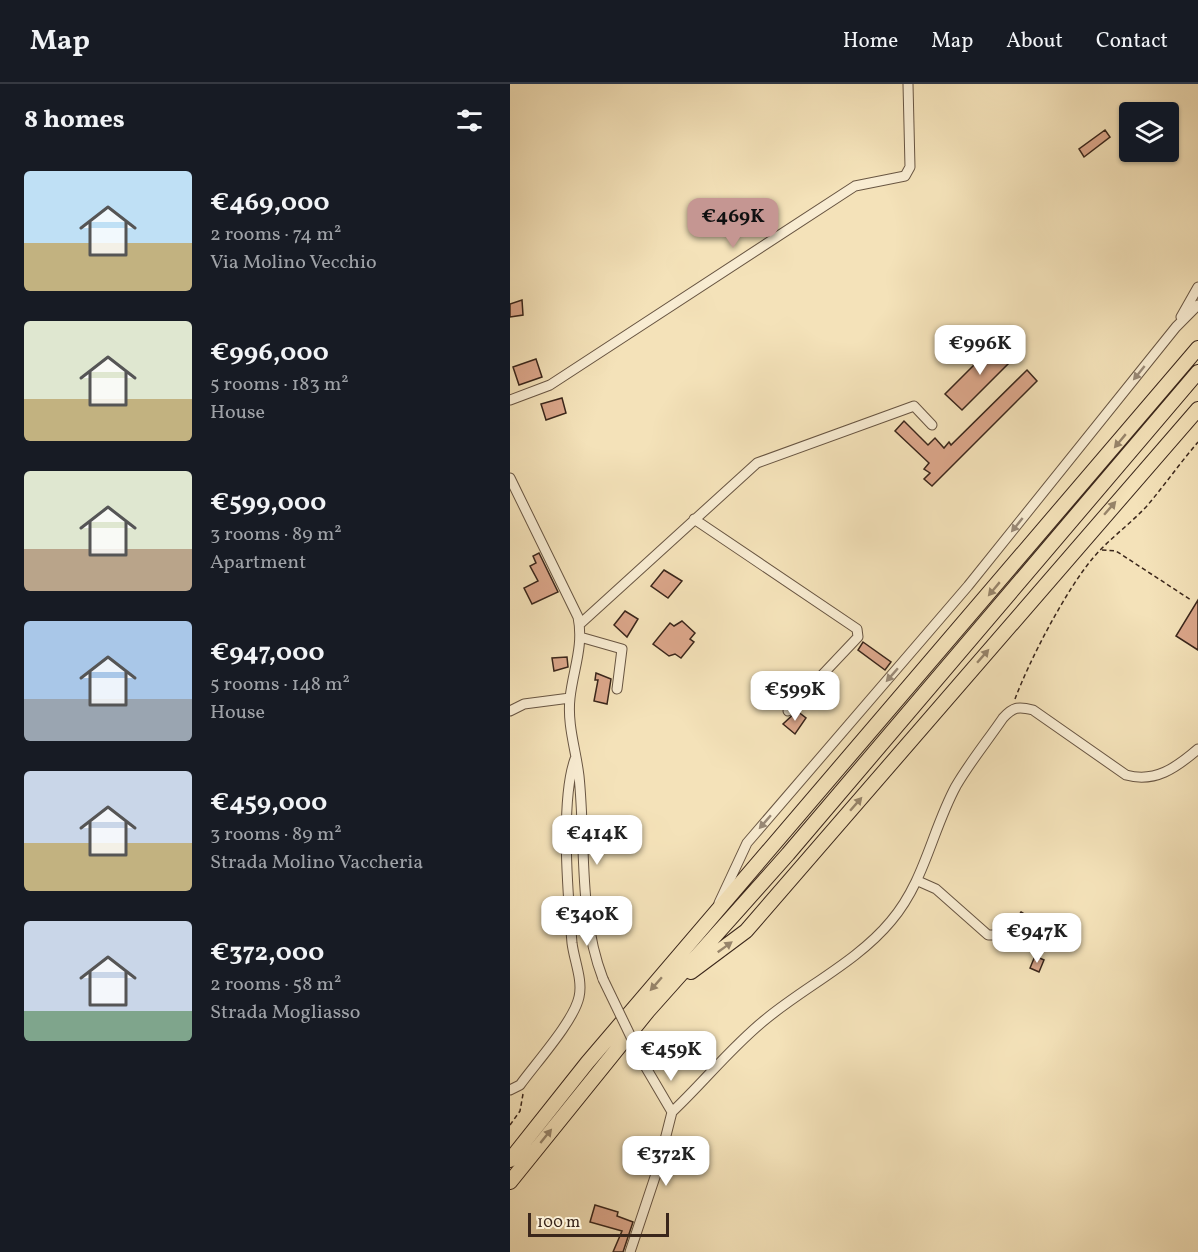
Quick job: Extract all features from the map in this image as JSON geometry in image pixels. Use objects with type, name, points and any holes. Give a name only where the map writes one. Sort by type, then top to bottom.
[{"type":"highway","points":[[510,1160],[587,1063],[777,844],[1198,348]]},
{"type":"highway","points":[[510,1182],[648,1011],[788,854],[1198,372]]},
{"type":"highway","points":[[648,1011],[694,969],[746,931],[1198,409]]},
{"type":"street","points":[[510,400],[550,385],[855,186],[905,176],[910,167],[908,84]]},
{"type":"street","points":[[1176,327],[1198,287]]},
{"type":"street","points":[[714,917],[747,843],[968,586],[1176,327],[1198,305]]},
{"type":"street","points":[[580,624],[758,463],[915,406],[932,425]]},
{"type":"street","points":[[510,478],[580,624],[578,666],[570,698],[571,741],[575,759],[589,937],[603,979],[645,1066],[672,1112]]},
{"type":"street","points":[[694,519],[857,629],[858,637],[788,711]]},
{"type":"street","points":[[580,637],[622,649],[617,689]]},
{"type":"street","points":[[510,711],[524,704],[570,698]]},
{"type":"street","points":[[630,1252],[657,1171],[672,1112],[707,1079],[723,1057],[743,1038],[869,943],[897,913],[918,881],[956,786],[1012,709],[1021,706],[1033,711],[1126,775],[1140,779],[1171,770],[1198,749]]},
{"type":"street","points":[[510,1090],[520,1085],[574,1010],[579,996],[568,871],[568,779],[575,759]]},
{"type":"street","points":[[918,881],[936,889],[988,935],[1003,935]]},
{"type":"path","points":[[1012,709],[1067,596],[1101,550],[1141,512],[1198,442]]},
{"type":"path","points":[[1101,550],[1116,551],[1191,600]]},
{"type":"path","points":[[510,1125],[524,1100],[520,1085]]},
{"type":"building","points":[[1105,130],[1110,137],[1084,157],[1079,149]]},
{"type":"building","points":[[522,300],[523,315],[510,317],[510,304]]},
{"type":"building","points":[[998,341],[1015,357],[962,410],[945,394]]},
{"type":"building","points":[[536,359],[542,377],[519,385],[513,367]]},
{"type":"building","points":[[1027,370],[1037,381],[932,486],[924,479],[930,473],[924,469],[929,463],[895,431],[904,421],[928,445],[935,438],[944,448],[949,442],[951,445]]},
{"type":"building","points":[[562,398],[566,413],[546,420],[541,404]]},
{"type":"building","points":[[539,553],[558,592],[532,604],[524,588],[538,581],[530,566],[536,563],[533,556]]},
{"type":"building","points":[[664,570],[682,581],[668,598],[651,586]]},
{"type":"building","points":[[1198,600],[1198,650],[1176,636]]},
{"type":"building","points":[[625,611],[638,619],[627,637],[614,625]]},
{"type":"building","points":[[682,621],[695,633],[690,639],[694,642],[681,658],[675,654],[669,656],[653,644],[670,623],[674,626]]},
{"type":"building","points":[[863,642],[891,662],[885,670],[858,650]]},
{"type":"building","points":[[567,657],[568,667],[554,671],[552,658]]},
{"type":"building","points":[[596,673],[611,679],[607,704],[594,701],[598,680],[595,680]]},
{"type":"building","points":[[797,711],[806,718],[795,734],[783,724]]},
{"type":"building","points":[[1021,912],[1059,936],[1052,947],[1014,923]]},
{"type":"building","points":[[1035,956],[1044,960],[1039,972],[1030,968]]},
{"type":"building","points":[[595,1205],[618,1212],[617,1216],[633,1222],[623,1252],[613,1252],[622,1231],[590,1222]]}]
